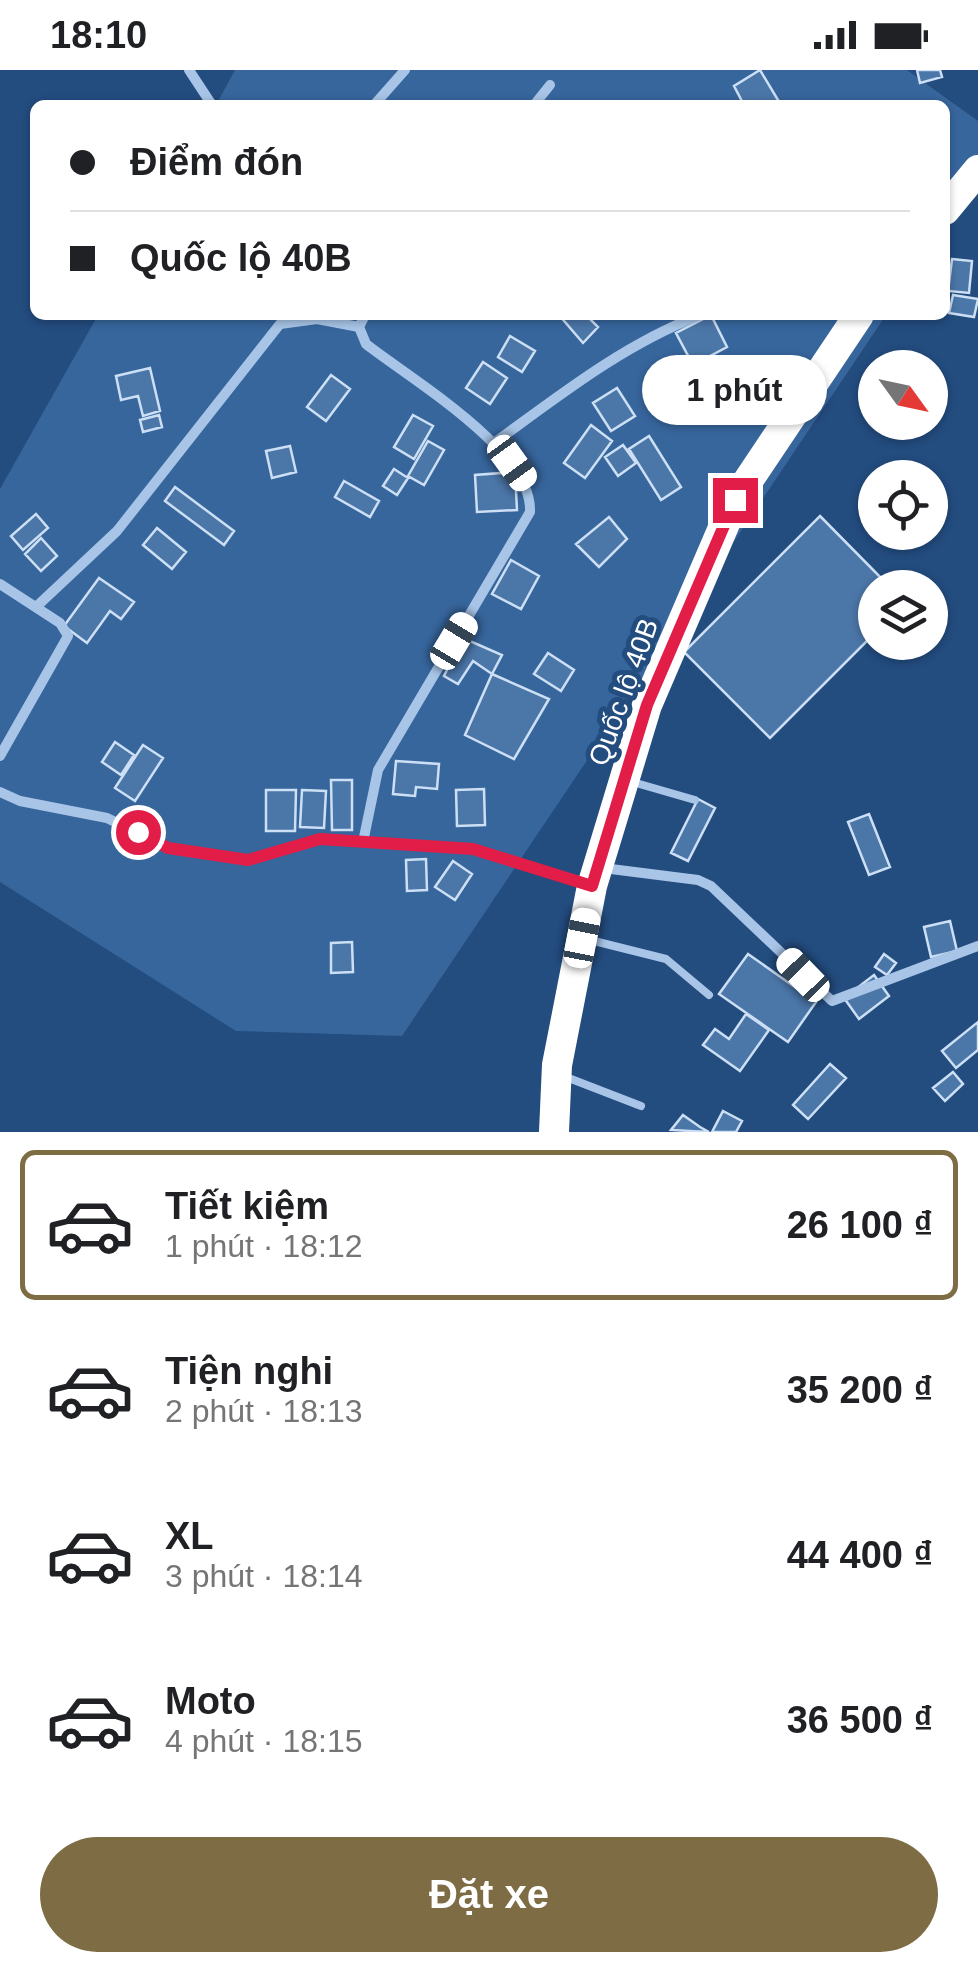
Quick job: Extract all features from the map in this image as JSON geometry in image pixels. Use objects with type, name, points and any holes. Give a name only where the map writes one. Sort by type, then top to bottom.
[{"type":"highway","points":[[950,204],[978,170]]},
{"type":"highway","name":"Quốc lộ 40B","points":[[554,1132],[557,1073],[595,877],[647,705],[735,500],[855,320]]},
{"type":"street","points":[[189,70],[209,100]]},
{"type":"street","points":[[378,100],[405,70]]},
{"type":"street","points":[[538,100],[550,84]]},
{"type":"street","points":[[36,606],[138,506],[280,324],[310,320]]},
{"type":"street","points":[[323,320],[359,326]]},
{"type":"street","points":[[362,320],[359,326],[366,344],[494,443],[526,482],[530,512],[378,770],[363,842]]},
{"type":"street","points":[[494,443],[592,371],[644,340],[689,320]]},
{"type":"street","points":[[0,584],[60,623],[68,636],[0,756]]},
{"type":"street","points":[[0,792],[20,801],[107,818],[168,848],[248,860],[320,839],[473,849],[595,877],[698,880],[710,886],[832,1001],[978,946]]},
{"type":"lane","points":[[624,780],[695,800]]},
{"type":"lane","points":[[582,938],[666,959],[709,995]]},
{"type":"lane","points":[[557,1073],[641,1106]]},
{"type":"shaded area","points":[[235,70],[907,70],[949,100],[219,100]]},
{"type":"shaded area","points":[[950,101],[978,121],[978,178],[950,220]]},
{"type":"shaded area","points":[[95,320],[883,320],[863,350],[858,350],[858,357],[402,1036],[236,1031],[0,882],[0,489]]},
{"type":"building","points":[[760,70],[778,100],[741,100],[734,86]]},
{"type":"building","points":[[917,70],[940,70],[942,77],[920,83]]},
{"type":"building","points":[[952,259],[972,261],[969,293],[950,291]]},
{"type":"building","points":[[953,295],[978,299],[974,317],[950,313]]},
{"type":"building","points":[[563,320],[591,320],[598,327],[583,343]]},
{"type":"building","points":[[701,320],[714,320],[727,347],[693,365],[676,333]]},
{"type":"building","points":[[510,336],[535,351],[522,372],[498,357]]},
{"type":"building","points":[[483,362],[507,378],[490,404],[466,388]]},
{"type":"building","points":[[150,368],[160,411],[143,416],[138,396],[121,400],[116,376]]},
{"type":"building","points":[[331,375],[350,389],[326,421],[307,407]]},
{"type":"building","points":[[617,388],[635,416],[611,431],[593,403]]},
{"type":"building","points":[[159,415],[162,427],[143,432],[140,420]]},
{"type":"building","points":[[413,415],[433,426],[414,459],[394,447]]},
{"type":"building","points":[[591,425],[612,441],[585,478],[564,463]]},
{"type":"building","points":[[649,436],[681,487],[661,500],[629,449]]},
{"type":"building","points":[[428,441],[444,450],[424,485],[408,476]]},
{"type":"building","points":[[623,445],[636,463],[618,476],[605,457]]},
{"type":"building","points":[[290,446],[296,472],[272,478],[266,451]]},
{"type":"building","points":[[394,469],[408,478],[397,495],[383,486]]},
{"type":"building","points":[[515,472],[517,510],[477,512],[475,475]]},
{"type":"building","points":[[344,481],[379,501],[370,517],[335,497]]},
{"type":"building","points":[[175,487],[234,531],[224,545],[165,501]]},
{"type":"building","points":[[36,514],[48,528],[23,550],[11,536]]},
{"type":"building","points":[[820,516],[873,570],[858,570],[858,650],[770,738],[684,652]]},
{"type":"building","points":[[609,517],[627,539],[599,567],[576,544]]},
{"type":"building","points":[[157,528],[186,552],[172,569],[143,545]]},
{"type":"building","points":[[41,538],[57,556],[41,571],[25,554]]},
{"type":"building","points":[[511,560],[539,576],[521,609],[492,594]]},
{"type":"building","points":[[99,578],[134,602],[121,619],[110,611],[87,643],[64,626]]},
{"type":"building","points":[[463,638],[502,655],[492,674],[473,661],[458,684],[444,676]]},
{"type":"building","points":[[548,653],[574,670],[561,691],[534,674]]},
{"type":"building","points":[[492,674],[549,699],[514,759],[465,735]]},
{"type":"building","points":[[115,742],[134,755],[121,775],[102,762]]},
{"type":"building","points":[[143,745],[163,758],[135,801],[115,788]]},
{"type":"building","points":[[396,761],[439,764],[437,789],[416,787],[415,796],[393,794]]},
{"type":"building","points":[[331,780],[352,780],[352,830],[332,830]]},
{"type":"building","points":[[484,789],[485,825],[457,826],[456,790]]},
{"type":"building","points":[[266,790],[296,790],[295,831],[266,831]]},
{"type":"building","points":[[302,790],[326,791],[324,828],[300,827]]},
{"type":"building","points":[[698,799],[715,808],[688,861],[671,853]]},
{"type":"building","points":[[869,814],[890,867],[869,875],[848,822]]},
{"type":"building","points":[[426,859],[427,890],[407,891],[406,860]]},
{"type":"building","points":[[453,861],[472,874],[455,900],[435,887]]},
{"type":"building","points":[[950,921],[957,951],[931,957],[924,927]]},
{"type":"building","points":[[352,942],[353,972],[331,973],[331,943]]},
{"type":"building","points":[[748,954],[816,1002],[788,1042],[719,994]]},
{"type":"building","points":[[884,954],[896,963],[887,975],[875,967]]},
{"type":"building","points":[[874,975],[889,996],[859,1019],[844,998]]},
{"type":"building","points":[[746,1014],[769,1030],[740,1071],[703,1045],[715,1029],[729,1039]]},
{"type":"building","points":[[978,1022],[978,1050],[956,1068],[942,1051]]},
{"type":"building","points":[[830,1064],[846,1078],[808,1119],[793,1105]]},
{"type":"building","points":[[953,1072],[963,1084],[945,1101],[933,1088]]},
{"type":"building","points":[[723,1111],[742,1121],[736,1132],[712,1132]]},
{"type":"building","points":[[683,1115],[700,1127],[709,1132],[671,1130]]},
{"type":"route","points":[[138,832],[168,848],[248,860],[320,839],[473,849],[592,886],[647,705],[735,500]]}]
